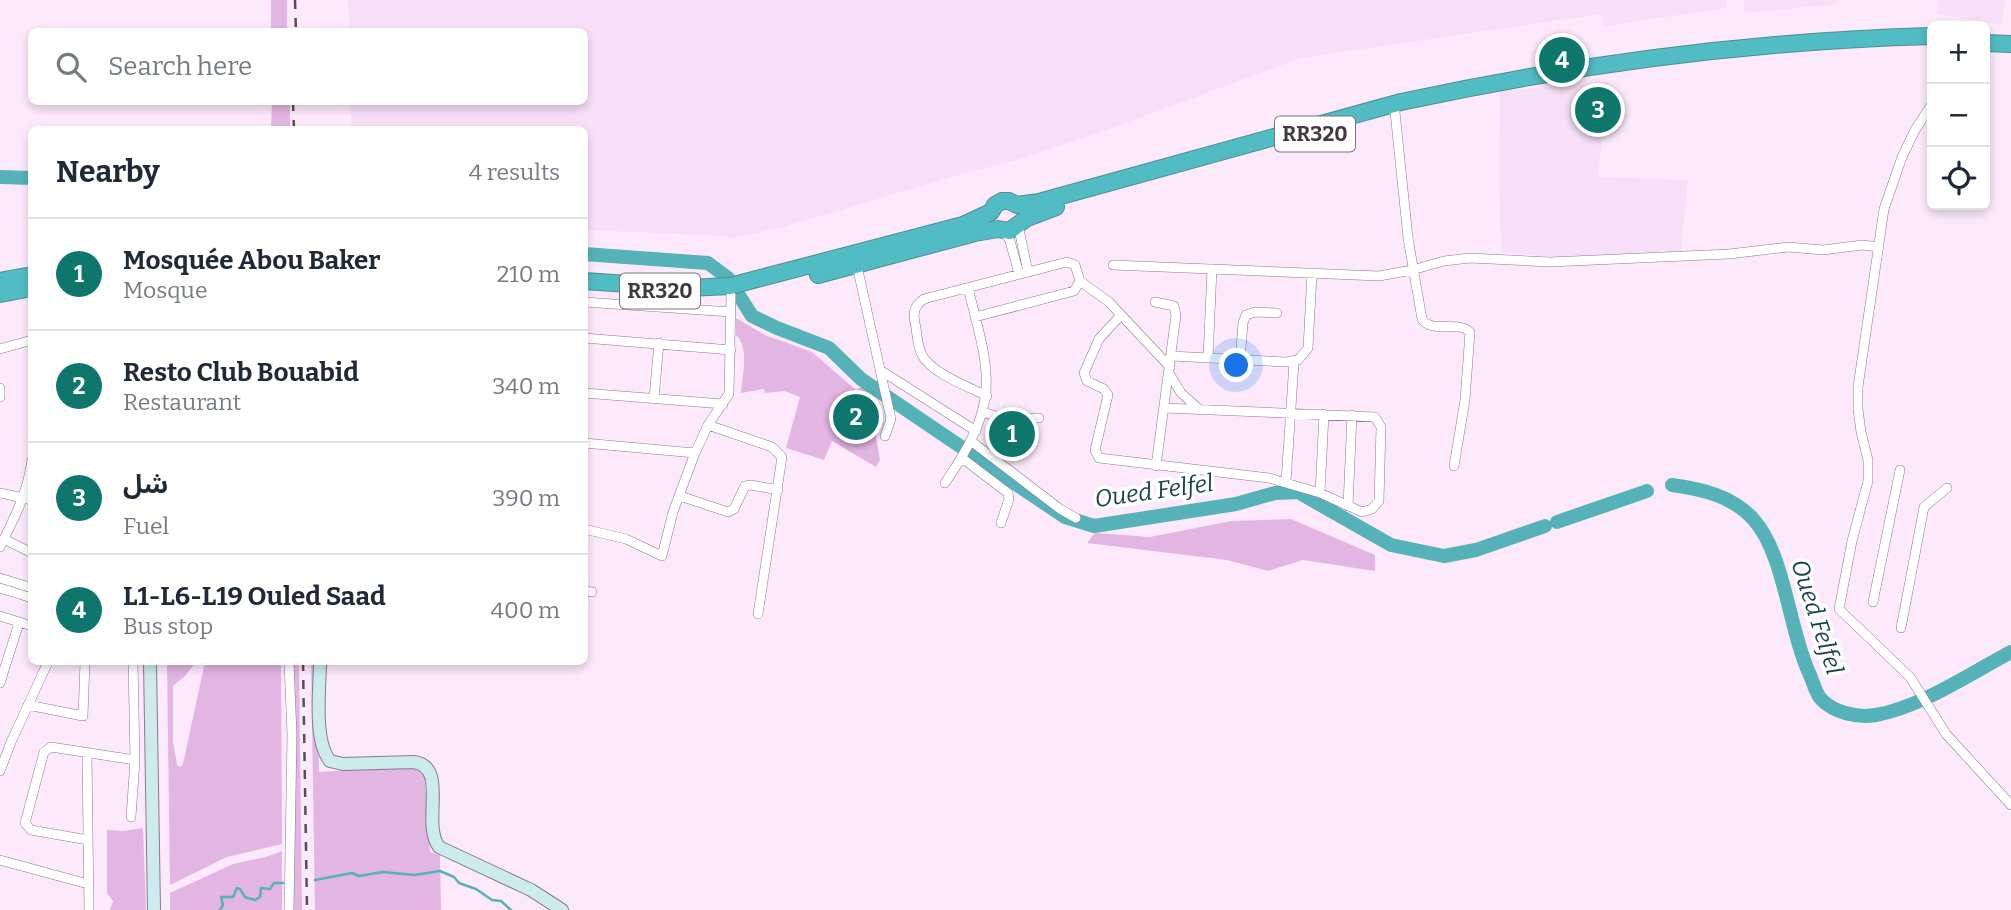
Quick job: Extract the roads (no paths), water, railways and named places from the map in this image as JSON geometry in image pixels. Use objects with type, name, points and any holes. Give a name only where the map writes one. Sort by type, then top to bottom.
[{"type":"highway","points":[[1990,34],[2011,35]]},
{"type":"highway","name":"RR320","points":[[1012,222],[1039,202],[1388,106],[1457,90],[1606,64],[1735,48],[1834,38],[1927,36]]},
{"type":"highway","name":"RR320","points":[[588,287],[735,291],[857,266],[1395,112],[1468,96],[1720,58],[1835,46],[1927,43]]},
{"type":"highway","points":[[1990,43],[2011,44]]},
{"type":"highway","name":"RR320","points":[[588,281],[735,291],[963,225],[991,212],[995,205],[1002,201],[1009,201],[1012,222]]},
{"type":"highway","points":[[991,212],[992,221],[1012,222]]},
{"type":"highway","points":[[0,281],[28,276]]},
{"type":"highway","points":[[0,294],[28,289]]},
{"type":"main road","points":[[150,665],[154,910]]},
{"type":"main road","points":[[158,665],[161,910]]},
{"type":"main road","points":[[320,665],[320,725],[324,751],[330,761],[343,764],[424,764],[431,773],[433,836],[439,847],[531,890],[562,910]]},
{"type":"street","points":[[1395,112],[1412,270],[1423,322],[1429,325],[1464,327],[1470,332],[1465,400],[1454,466]]},
{"type":"street","points":[[1927,112],[1915,130],[1894,176],[1884,209],[1858,387],[1858,409],[1868,460],[1868,481],[1849,552],[1839,609],[1910,677],[1946,734],[2011,805]]},
{"type":"street","points":[[1012,222],[1010,241],[1024,273]]},
{"type":"street","points":[[1012,222],[1024,273]]},
{"type":"street","points":[[1113,265],[1378,276],[1470,258],[1550,262],[1729,254],[1788,247],[1823,250],[1861,245],[1879,247]]},
{"type":"street","points":[[987,397],[928,364],[920,351],[914,316],[917,304],[924,299],[1070,262],[1075,265],[1080,281],[1121,315],[1169,370],[1181,393],[1199,409]]},
{"type":"street","points":[[857,266],[890,416],[890,425],[885,436]]},
{"type":"street","points":[[1208,358],[1212,269]]},
{"type":"street","points":[[1171,356],[1294,362],[1303,357],[1308,348],[1312,274]]},
{"type":"street","points":[[975,317],[1074,291],[1080,281]]},
{"type":"street","points":[[945,483],[976,431],[987,397],[988,370],[968,288]]},
{"type":"street","points":[[588,530],[626,539],[662,556],[695,453],[708,425],[729,394],[731,312],[735,291]]},
{"type":"street","points":[[588,302],[731,312]]},
{"type":"street","points":[[1155,303],[1169,303],[1176,310],[1156,466]]},
{"type":"street","points":[[1240,360],[1242,323],[1246,315],[1255,312],[1277,313]]},
{"type":"street","points":[[1121,315],[1099,339],[1084,373],[1087,380],[1104,389],[1108,395],[1095,450],[1099,458],[1269,478],[1320,493],[1357,511],[1367,511],[1379,501],[1380,423],[1375,417],[1164,408]]},
{"type":"street","points":[[588,338],[731,349]]},
{"type":"street","points":[[0,349],[28,341]]},
{"type":"street","points":[[654,398],[659,343]]},
{"type":"street","points":[[1286,482],[1294,362]]},
{"type":"street","points":[[881,374],[976,431]]},
{"type":"street","points":[[0,388],[0,397]]},
{"type":"street","points":[[588,393],[723,404]]},
{"type":"street","points":[[983,412],[1008,420],[1038,418]]},
{"type":"street","points":[[1320,493],[1324,414]]},
{"type":"street","points":[[1348,506],[1352,415]]},
{"type":"street","points":[[708,425],[772,447],[782,457],[758,614]]},
{"type":"street","points":[[588,443],[695,453]]},
{"type":"street","points":[[967,449],[1076,518]]},
{"type":"street","points":[[967,449],[1008,493],[1009,499],[1000,523]]},
{"type":"street","points":[[1873,602],[1900,470]]},
{"type":"street","points":[[680,496],[728,512],[734,509],[745,486],[778,489]]},
{"type":"street","points":[[1901,628],[1924,507],[1947,488]]},
{"type":"street","points":[[0,493],[27,499],[2,543],[28,552]]},
{"type":"street","points":[[0,578],[24,589]]},
{"type":"street","points":[[0,588],[24,589]]},
{"type":"street","points":[[0,616],[28,625]]},
{"type":"street","points":[[0,683],[3,659],[19,623]]},
{"type":"street","points":[[0,771],[10,741],[47,665]]},
{"type":"street","points":[[28,705],[83,716],[85,665]]},
{"type":"street","points":[[131,817],[135,760],[133,665]]},
{"type":"street","points":[[289,665],[292,735],[289,910]]},
{"type":"street","points":[[0,738],[10,741]]},
{"type":"street","points":[[88,840],[27,827],[25,819],[46,749],[51,747],[135,760]]},
{"type":"street","points":[[87,754],[89,910]]},
{"type":"street","points":[[0,860],[88,884]]},
{"type":"waterway","name":"Oued Felfel","points":[[0,177],[28,178]]},
{"type":"waterway","name":"Oued Felfel","points":[[588,254],[708,263],[728,278],[752,316],[829,348],[861,379],[1065,517],[1094,526],[1236,504],[1275,493],[1298,492],[1391,545],[1444,556],[1476,550],[1545,526]]},
{"type":"waterway","name":"Oued Felfel","points":[[1672,485],[1727,499],[1754,520],[1773,553],[1803,657],[1816,691],[1821,699],[1833,708],[1862,716],[1893,711],[1928,697],[2011,652]]},
{"type":"waterway","name":"Oued Felfel","points":[[1557,522],[1647,491]]},
{"type":"waterway","points":[[315,880],[352,873],[359,876],[383,872],[414,875],[440,871],[492,900],[501,901],[511,910]]},
{"type":"waterway","points":[[220,910],[223,905],[221,897],[233,897],[237,888],[245,897],[255,900],[260,897],[261,888],[270,889],[274,883],[283,883]]},
{"type":"railway","points":[[295,0],[296,28]]},
{"type":"railway","points":[[293,105],[294,126]]},
{"type":"railway","points":[[303,665],[307,910]]},
{"type":"place","name":"L1-L6-L19 Ouled Saad","points":[[1562,60]]},
{"type":"place","name":"شل","points":[[1598,110]]},
{"type":"place","name":"Resto Club Bouabid","points":[[856,417]]},
{"type":"place","name":"Mosquée Abou Baker","points":[[1012,434]]}]
